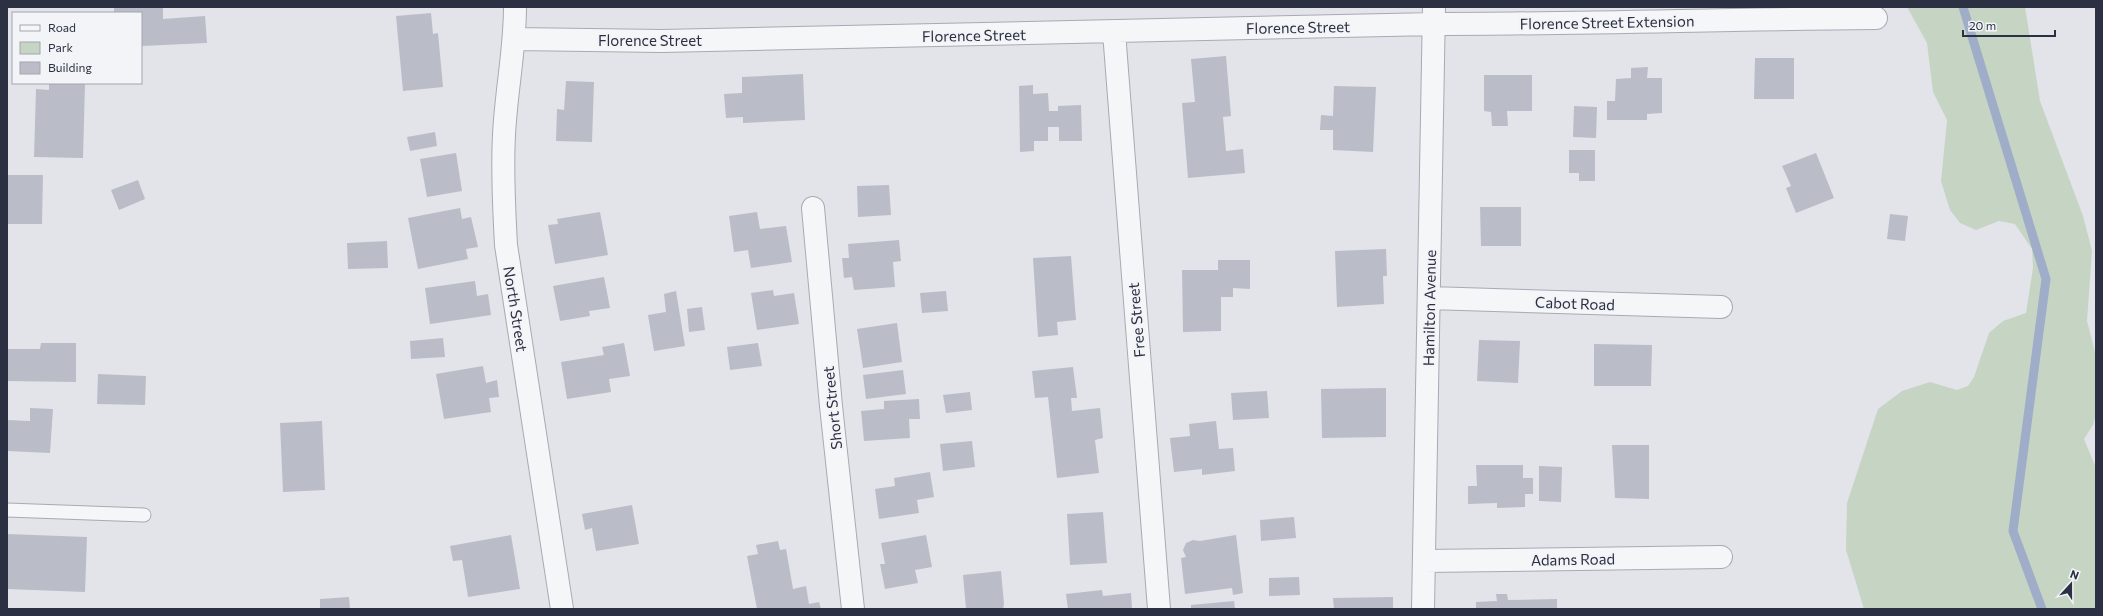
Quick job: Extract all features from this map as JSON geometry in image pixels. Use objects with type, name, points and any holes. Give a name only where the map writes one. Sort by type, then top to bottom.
[{"type":"street","name":"North Street","points":[[515,7],[515,39],[504,134],[503,197],[506,245],[562,609]]},
{"type":"street","name":"Florence Street","points":[[515,39],[662,41],[1114,32],[1434,16]]},
{"type":"street","name":"Florence Street Extension","points":[[1434,16],[1556,24],[1735,19],[1876,18]]},
{"type":"street","name":"Hamilton Avenue","points":[[1423,609],[1434,16]]},
{"type":"street","name":"Free Street","points":[[1114,32],[1160,609]]},
{"type":"street","name":"Short Street","points":[[813,208],[831,406],[853,609]]},
{"type":"street","name":"Cabot Road","points":[[1429,298],[1721,308]]},
{"type":"street","name":"Adams Road","points":[[1424,561],[1721,557]]},
{"type":"lane","points":[[7,510],[144,515]]},
{"type":"green space","points":[[1907,7],[2025,7],[2040,101],[2083,216],[2092,251],[2087,321],[2096,356],[2096,415],[2093,425],[2084,439],[2096,468],[2096,609],[1864,609],[1846,550],[1847,503],[1878,409],[1902,391],[1930,382],[1957,390],[1968,386],[1974,377],[1989,333],[2003,321],[2026,313],[2033,268],[2032,249],[2015,224],[1999,221],[1976,230],[1960,223],[1950,210],[1941,181],[1947,120],[1933,92],[1927,43]]},
{"type":"building","points":[[114,7],[163,7],[163,19],[205,16],[207,43],[142,46],[142,12],[114,12]]},
{"type":"building","points":[[431,13],[433,34],[438,33],[443,87],[403,91],[396,16]]},
{"type":"building","points":[[1226,56],[1231,116],[1223,117],[1226,151],[1243,149],[1245,173],[1188,178],[1182,103],[1195,102],[1191,59]]},
{"type":"building","points":[[1755,58],[1794,58],[1794,99],[1754,99]]},
{"type":"building","points":[[1648,67],[1647,78],[1662,78],[1662,113],[1647,114],[1647,120],[1607,120],[1607,101],[1615,101],[1616,79],[1631,78],[1631,68]]},
{"type":"building","points":[[803,74],[805,120],[743,123],[743,117],[726,118],[724,94],[742,93],[742,77]]},
{"type":"building","points":[[1484,75],[1532,75],[1532,111],[1507,111],[1508,126],[1492,126],[1491,112],[1484,111]]},
{"type":"building","points":[[566,81],[594,82],[592,142],[556,141],[557,109],[564,110]]},
{"type":"building","points":[[49,84],[85,84],[83,158],[34,157],[36,89],[49,90]]},
{"type":"building","points":[[1033,85],[1033,94],[1048,93],[1049,111],[1058,111],[1058,106],[1081,105],[1082,141],[1059,141],[1059,127],[1048,127],[1048,141],[1034,141],[1034,151],[1020,152],[1019,86]]},
{"type":"building","points":[[1334,86],[1376,87],[1373,152],[1333,150],[1333,130],[1320,130],[1321,115],[1333,116]]},
{"type":"building","points":[[1574,106],[1597,107],[1596,138],[1573,137]]},
{"type":"building","points":[[435,132],[437,146],[410,151],[407,137]]},
{"type":"building","points":[[1569,150],[1595,150],[1595,181],[1579,181],[1579,173],[1569,173]]},
{"type":"building","points":[[456,153],[462,191],[427,197],[420,159]]},
{"type":"building","points":[[1816,153],[1834,198],[1796,213],[1786,188],[1791,186],[1782,166]]},
{"type":"building","points":[[7,175],[43,175],[42,224],[7,224]]},
{"type":"building","points":[[138,180],[145,199],[119,210],[111,190]]},
{"type":"building","points":[[889,185],[891,215],[858,217],[857,186]]},
{"type":"building","points":[[1480,207],[1521,207],[1521,246],[1481,246]]},
{"type":"building","points":[[460,208],[462,219],[471,217],[478,247],[466,249],[468,259],[418,269],[408,218]]},
{"type":"building","points":[[600,212],[608,255],[555,264],[548,225],[558,224],[557,219]]},
{"type":"building","points":[[757,212],[760,229],[786,226],[792,262],[751,268],[748,250],[734,252],[729,216]]},
{"type":"building","points":[[1890,214],[1908,216],[1905,241],[1887,239]]},
{"type":"building","points":[[899,240],[901,261],[893,262],[895,287],[854,290],[852,277],[844,278],[842,258],[849,258],[848,244]]},
{"type":"building","points":[[387,241],[388,268],[348,269],[347,243]]},
{"type":"building","points":[[1386,249],[1387,276],[1383,276],[1384,304],[1337,307],[1335,251]]},
{"type":"building","points":[[1071,256],[1076,320],[1057,322],[1058,335],[1038,337],[1033,258]]},
{"type":"building","points":[[1218,260],[1250,260],[1250,289],[1233,288],[1233,297],[1221,297],[1221,331],[1183,332],[1182,270],[1218,270]]},
{"type":"building","points":[[604,277],[610,308],[589,311],[590,316],[560,321],[553,286]]},
{"type":"building","points":[[475,281],[477,296],[488,294],[491,315],[430,324],[425,288]]},
{"type":"building","points":[[773,290],[774,296],[794,293],[799,324],[757,330],[751,293]]},
{"type":"building","points":[[676,291],[685,346],[654,351],[648,315],[666,312],[664,294]]},
{"type":"building","points":[[946,291],[948,311],[922,313],[920,293]]},
{"type":"building","points":[[702,307],[705,330],[689,332],[687,309]]},
{"type":"building","points":[[897,323],[902,362],[863,368],[857,329]]},
{"type":"building","points":[[443,338],[445,357],[411,359],[410,341]]},
{"type":"building","points":[[1479,340],[1520,341],[1518,383],[1477,381]]},
{"type":"building","points":[[41,343],[76,343],[76,382],[7,381],[7,349],[40,349]]},
{"type":"building","points":[[624,343],[630,376],[609,379],[611,392],[567,399],[561,362],[604,355],[602,347]]},
{"type":"building","points":[[758,343],[762,366],[730,370],[727,347]]},
{"type":"building","points":[[1594,344],[1652,345],[1651,386],[1594,386]]},
{"type":"building","points":[[483,366],[486,383],[497,380],[499,397],[489,398],[491,412],[444,419],[436,374]]},
{"type":"building","points":[[1073,367],[1077,398],[1071,398],[1072,411],[1100,408],[1103,438],[1095,440],[1099,473],[1057,478],[1048,397],[1035,398],[1032,371]]},
{"type":"building","points":[[903,370],[906,394],[866,399],[863,375]]},
{"type":"building","points":[[98,374],[146,376],[145,405],[97,404]]},
{"type":"building","points":[[1386,388],[1386,437],[1322,438],[1321,389]]},
{"type":"building","points":[[1267,391],[1269,418],[1233,420],[1231,393]]},
{"type":"building","points":[[970,392],[972,410],[946,413],[943,395]]},
{"type":"building","points":[[919,399],[920,419],[909,419],[910,438],[864,441],[861,411],[884,409],[884,401]]},
{"type":"building","points":[[30,408],[53,409],[50,453],[7,451],[7,420],[30,421]]},
{"type":"building","points":[[322,421],[325,490],[283,492],[280,423]]},
{"type":"building","points":[[1216,421],[1219,449],[1233,448],[1235,471],[1202,475],[1202,469],[1174,472],[1170,438],[1190,436],[1189,424]]},
{"type":"building","points":[[972,441],[975,467],[943,471],[940,444]]},
{"type":"building","points":[[1612,445],[1649,445],[1649,499],[1615,498]]},
{"type":"building","points":[[1476,465],[1523,465],[1523,478],[1533,478],[1533,494],[1525,494],[1525,507],[1497,508],[1497,503],[1468,504],[1468,486],[1477,486]]},
{"type":"building","points":[[1539,466],[1562,467],[1561,502],[1539,501]]},
{"type":"building","points":[[930,472],[934,497],[917,500],[919,513],[879,519],[875,489],[895,486],[894,478]]},
{"type":"building","points":[[632,505],[639,544],[596,551],[592,528],[585,530],[582,514]]},
{"type":"building","points":[[1103,512],[1107,563],[1070,565],[1067,514]]},
{"type":"building","points":[[1294,517],[1296,538],[1261,541],[1260,520]]},
{"type":"building","points":[[7,534],[87,537],[85,592],[7,589]]},
{"type":"building","points":[[511,535],[520,589],[468,597],[462,560],[453,561],[450,546]]},
{"type":"building","points":[[926,535],[932,567],[915,570],[918,583],[885,589],[880,564],[885,564],[881,543]]},
{"type":"building","points":[[1236,535],[1243,593],[1233,595],[1232,588],[1185,594],[1181,558],[1186,557],[1183,550],[1186,543],[1193,540],[1200,541]]},
{"type":"building","points":[[778,541],[780,550],[786,549],[793,589],[806,586],[809,604],[819,602],[821,609],[757,609],[747,556],[758,554],[756,545]]},
{"type":"building","points":[[1001,571],[1004,604],[1003,609],[966,609],[963,575]]},
{"type":"building","points":[[1299,577],[1300,595],[1269,596],[1269,578]]},
{"type":"building","points":[[1102,590],[1103,596],[1131,593],[1132,609],[1068,609],[1066,594]]},
{"type":"building","points":[[1496,594],[1507,594],[1508,600],[1557,599],[1557,609],[1476,609],[1476,602],[1497,601]]},
{"type":"building","points":[[349,597],[350,609],[320,609],[320,599]]},
{"type":"building","points":[[1393,597],[1393,609],[1334,609],[1333,598]]},
{"type":"building","points":[[1234,601],[1235,609],[1191,609],[1191,605]]},
{"type":"waterway","points":[[1963,7],[2046,279],[2013,531],[2042,609]]}]
